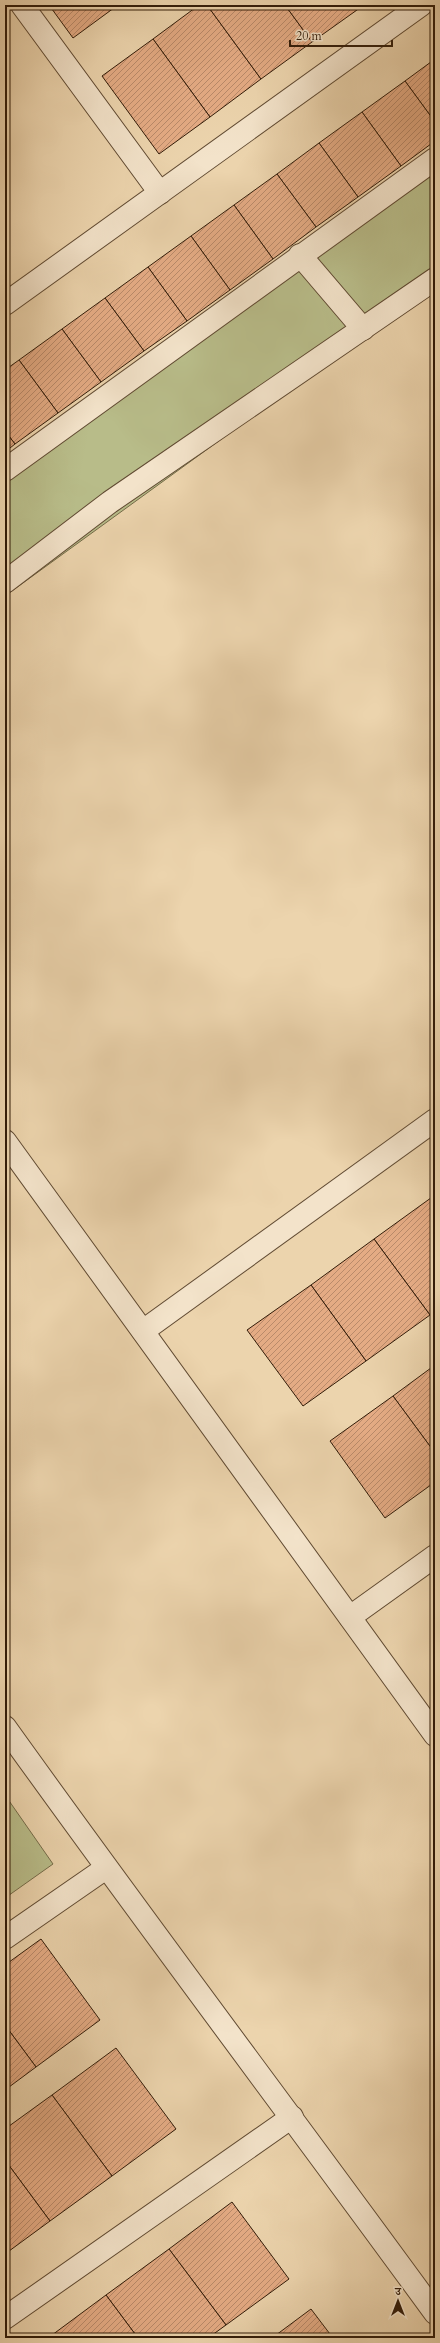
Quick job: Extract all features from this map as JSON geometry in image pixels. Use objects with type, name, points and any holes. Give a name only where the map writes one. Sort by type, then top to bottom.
[{"type":"street","points":[[22,5],[160,193]]},
{"type":"street","points":[[5,304],[421,5]]},
{"type":"street","points":[[5,470],[300,255],[435,159]]},
{"type":"street","points":[[300,255],[363,329]]},
{"type":"street","points":[[5,582],[110,502],[435,279]]},
{"type":"street","points":[[143,1331],[435,1120]]},
{"type":"street","points":[[5,1141],[435,1735]]},
{"type":"street","points":[[350,1617],[435,1556]]},
{"type":"street","points":[[5,1727],[106,1868],[292,2117],[435,2314]]},
{"type":"street","points":[[5,1938],[106,1868]]},
{"type":"street","points":[[5,2318],[292,2117]]},
{"type":"green space","points":[[435,165],[435,284],[5,596],[5,476]]},
{"type":"green space","points":[[5,1795],[53,1864],[5,1898]]},
{"type":"building","points":[[49,5],[118,5],[73,38]]},
{"type":"building","points":[[199,5],[207,5],[261,79],[210,117],[153,39]]},
{"type":"building","points":[[207,5],[285,5],[312,42],[261,79]]},
{"type":"building","points":[[285,5],[364,5],[312,42]]},
{"type":"building","points":[[153,39],[210,117],[159,154],[102,76]]},
{"type":"building","points":[[435,59],[435,122],[405,81]]},
{"type":"building","points":[[405,81],[435,122],[435,141],[401,166],[362,112]]},
{"type":"building","points":[[362,112],[401,166],[358,197],[319,143]]},
{"type":"building","points":[[319,143],[358,197],[316,227],[277,174]]},
{"type":"building","points":[[277,174],[316,227],[273,259],[234,205]]},
{"type":"building","points":[[234,205],[273,259],[230,290],[191,236]]},
{"type":"building","points":[[191,236],[230,290],[187,321],[148,267]]},
{"type":"building","points":[[148,267],[187,321],[144,351],[105,298]]},
{"type":"building","points":[[105,298],[144,351],[101,382],[62,329]]},
{"type":"building","points":[[62,329],[101,382],[58,413],[19,360]]},
{"type":"building","points":[[19,360],[58,413],[15,444],[5,431],[5,370]]},
{"type":"building","points":[[5,431],[15,444],[5,452]]},
{"type":"building","points":[[435,1195],[435,1311],[430,1315],[374,1239]]},
{"type":"building","points":[[374,1239],[430,1315],[366,1361],[311,1285]]},
{"type":"building","points":[[311,1285],[366,1361],[303,1406],[247,1330]]},
{"type":"building","points":[[435,1365],[435,1453],[393,1396]]},
{"type":"building","points":[[393,1396],[435,1453],[435,1482],[385,1518],[330,1441]]},
{"type":"building","points":[[41,1939],[100,2020],[36,2067],[5,2025],[5,1965]]},
{"type":"building","points":[[5,2025],[36,2067],[5,2090]]},
{"type":"building","points":[[116,2048],[176,2129],[112,2176],[52,2095]]},
{"type":"building","points":[[52,2095],[112,2176],[50,2221],[5,2160],[5,2129]]},
{"type":"building","points":[[5,2160],[50,2221],[5,2254]]},
{"type":"building","points":[[232,2202],[289,2279],[226,2325],[169,2249]]},
{"type":"building","points":[[169,2249],[226,2325],[208,2338],[138,2338],[106,2295]]},
{"type":"building","points":[[106,2295],[138,2338],[48,2338]]},
{"type":"building","points":[[311,2309],[333,2338],[272,2338]]}]
